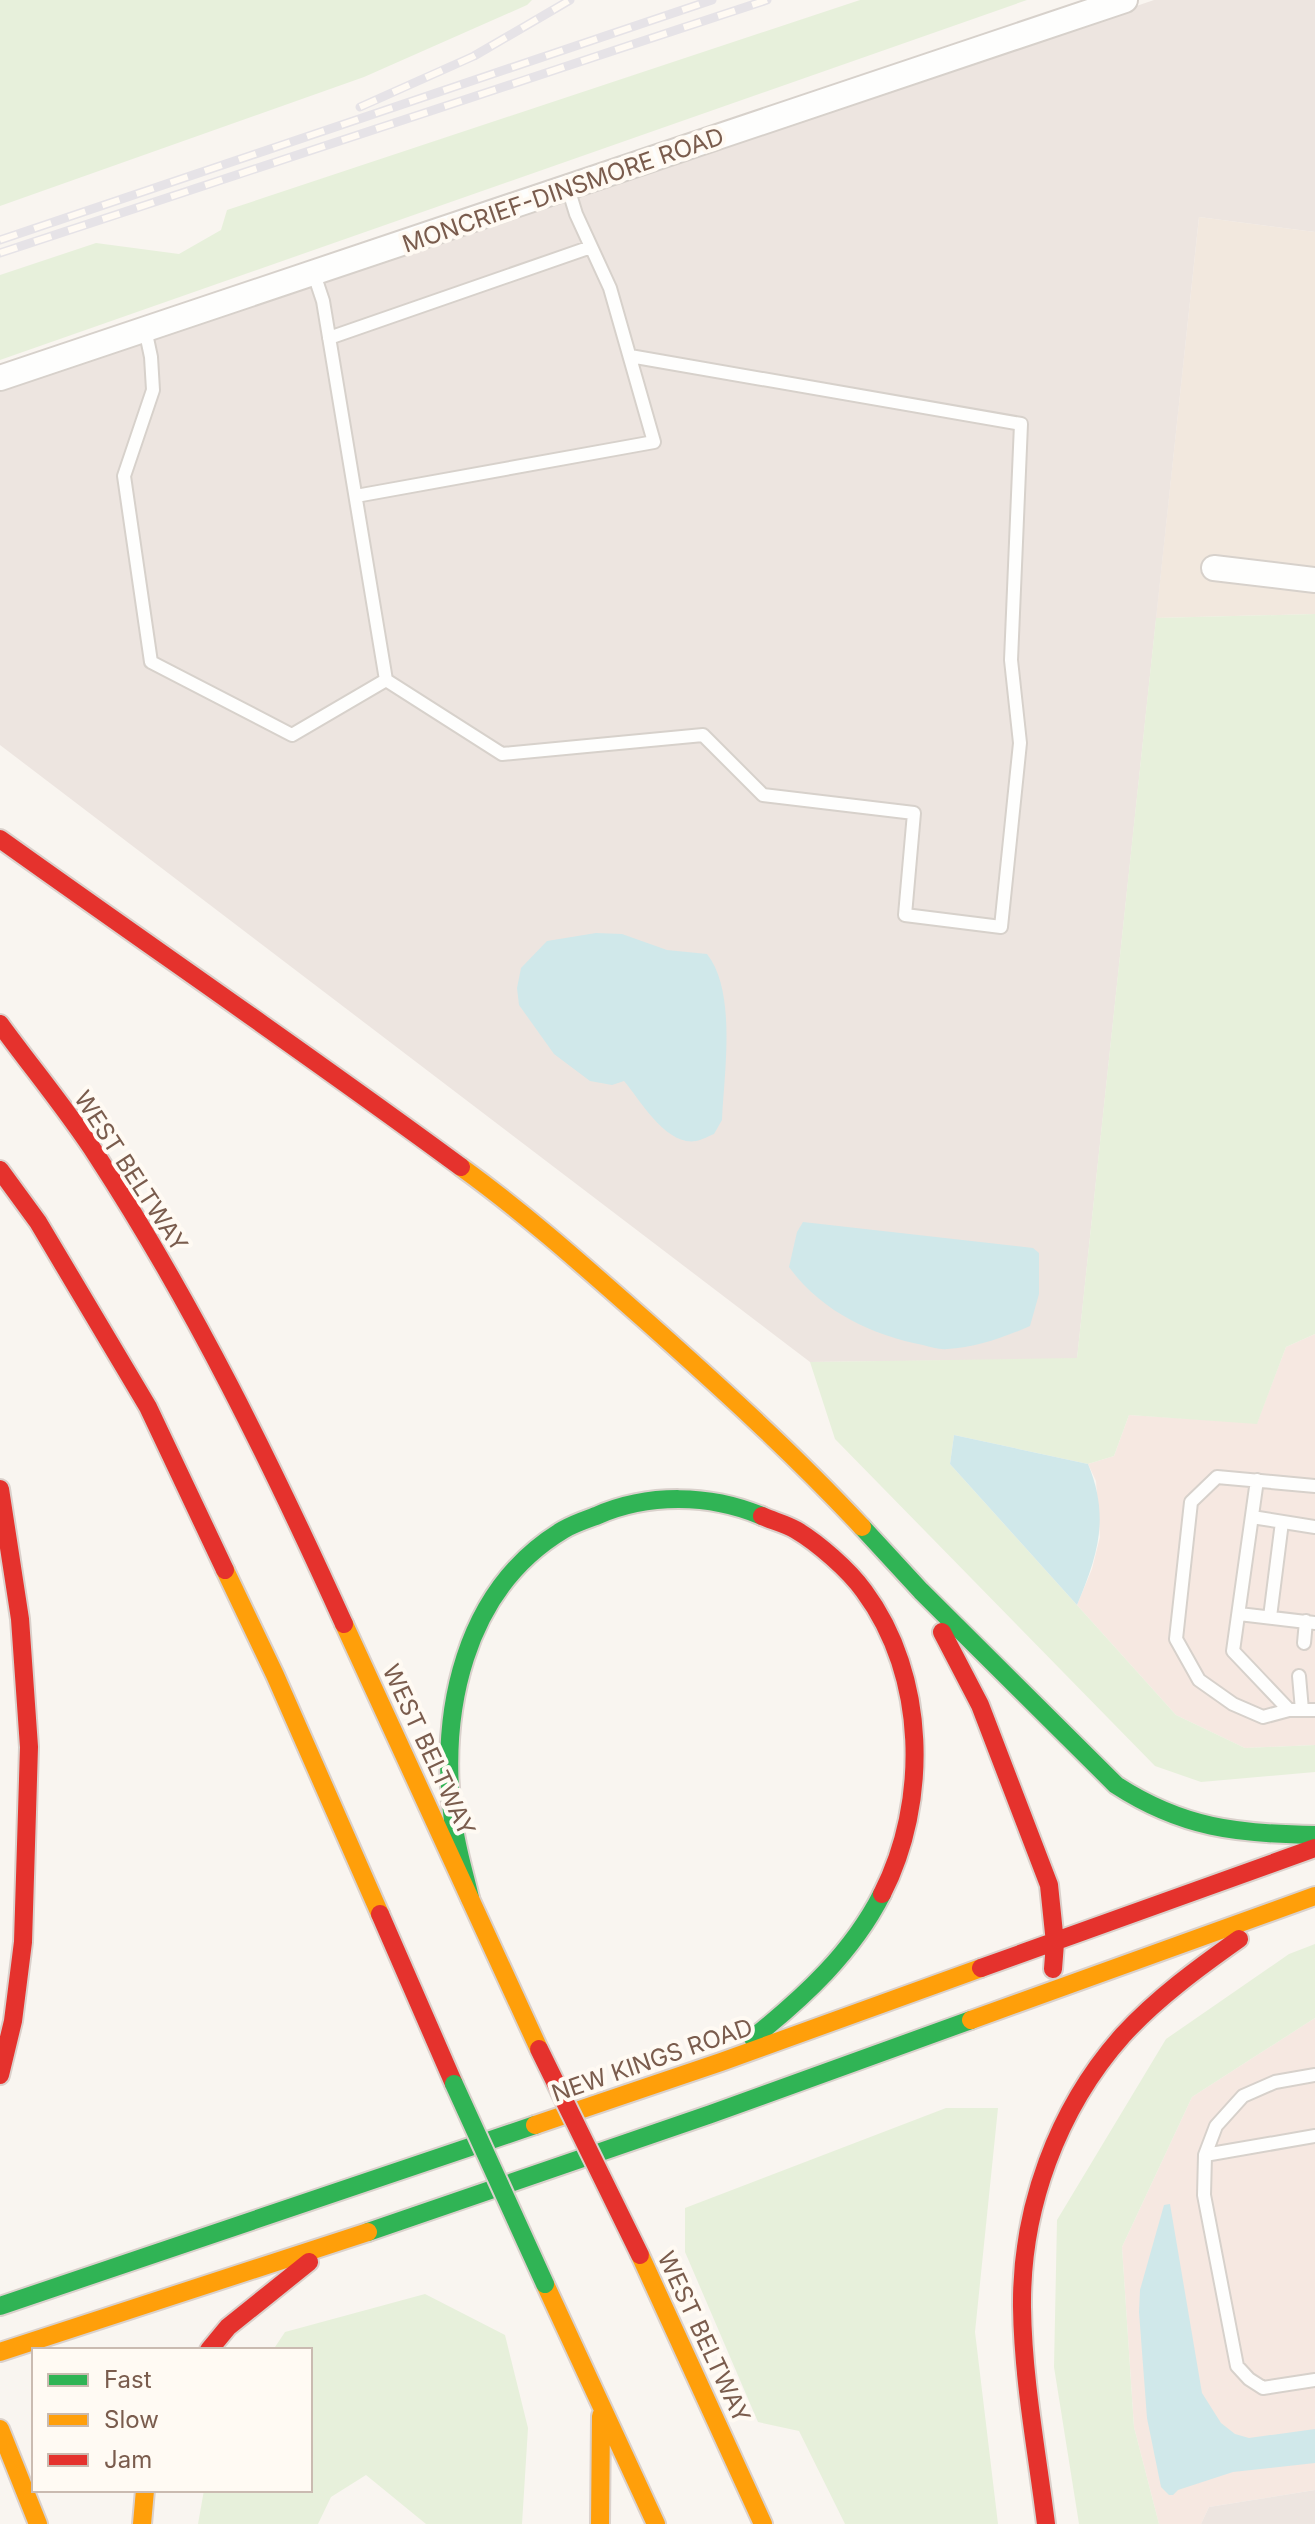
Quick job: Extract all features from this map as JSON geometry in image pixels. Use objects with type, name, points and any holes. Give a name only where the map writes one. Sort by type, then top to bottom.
[{"type":"highway","points":[[0,839],[209,988],[287,1039],[519,1212],[698,1367],[830,1493],[921,1591],[1116,1785],[1147,1805],[1187,1820],[1253,1834],[1315,1835]]},
{"type":"highway","name":"WEST BELTWAY","points":[[0,1024],[96,1154],[163,1263],[234,1390],[763,2524]]},
{"type":"highway","points":[[0,1170],[38,1222],[148,1407],[275,1675],[454,2084],[656,2524]]},
{"type":"highway","points":[[0,1489],[20,1619],[29,1747],[23,1942],[13,2021],[0,2075]]},
{"type":"highway","points":[[470,1898],[453,1824],[449,1750],[456,1684],[473,1631],[515,1566],[548,1537],[596,1512],[644,1499],[727,1503],[769,1517],[815,1542],[849,1573],[871,1600],[897,1656],[911,1706],[916,1755],[914,1794],[906,1834],[892,1874],[865,1928],[837,1964],[789,2012],[721,2062]]},
{"type":"highway","points":[[921,1591],[985,1719],[1049,1885],[1055,1943],[1051,1992]]},
{"type":"highway","name":"NEW KINGS ROAD","points":[[0,2306],[721,2062],[1315,1848]]},
{"type":"highway","points":[[0,2352],[330,2245],[711,2114],[1315,1896]]},
{"type":"highway","points":[[1046,2524],[1024,2347],[1023,2276],[1033,2207],[1051,2154],[1062,2128],[1111,2049],[1203,1963],[1288,1906]]},
{"type":"highway","points":[[211,2348],[228,2327],[330,2245]]},
{"type":"highway","points":[[0,2322],[19,2300]]},
{"type":"highway","points":[[600,2524],[601,2402]]},
{"type":"highway","points":[[0,2429],[38,2524]]},
{"type":"highway","points":[[142,2524],[145,2492]]},
{"type":"street","name":"MONCRIEF-DINSMORE ROAD","points":[[0,378],[1125,0]]},
{"type":"street","points":[[1214,568],[1315,580]]},
{"type":"lane","points":[[356,496],[654,442],[610,288],[576,214],[568,188]]},
{"type":"lane","points":[[329,338],[591,247]]},
{"type":"lane","points":[[314,274],[323,301],[386,680],[502,754],[703,735],[763,795],[914,813],[905,915],[1001,927],[1020,743],[1011,660],[1021,424],[630,356]]},
{"type":"lane","points":[[145,329],[153,390],[124,476],[151,662],[292,735],[386,680]]},
{"type":"lane","points":[[1302,1710],[1263,1717],[1233,1704],[1199,1680],[1176,1639],[1191,1502],[1217,1477],[1315,1486]]},
{"type":"lane","points":[[1257,1480],[1233,1651],[1302,1710]]},
{"type":"lane","points":[[1252,1517],[1315,1527]]},
{"type":"lane","points":[[1270,1617],[1282,1522]]},
{"type":"lane","points":[[1239,1614],[1310,1622],[1304,1643]]},
{"type":"lane","points":[[1299,1676],[1302,1710]]},
{"type":"lane","points":[[1315,2075],[1275,2082],[1243,2096],[1216,2126],[1205,2155],[1204,2195],[1237,2366],[1263,2388],[1315,2380]]},
{"type":"lane","points":[[1205,2155],[1315,2136]]},
{"type":"shaded area","points":[[1154,0],[1315,0],[1315,232],[1199,217],[1077,1359],[810,1362],[0,745],[0,392]]},
{"type":"shaded area","points":[[1199,217],[1315,232],[1315,614],[1156,618]]},
{"type":"shaded area","points":[[1315,1334],[1315,1745],[1245,1748],[1176,1715],[1077,1605],[1092,1569],[1100,1537],[1096,1481],[1088,1464],[1114,1456],[1129,1415],[1257,1423],[1286,1347]]},
{"type":"shaded area","points":[[1315,2018],[1315,2490],[1209,2507],[1201,2524],[1159,2524],[1134,2427],[1122,2247],[1192,2097]]},
{"type":"shaded area","points":[[1315,2490],[1315,2524],[1201,2524],[1209,2507]]},
{"type":"green space","points":[[0,0],[532,0],[527,5],[364,77],[0,206]]},
{"type":"green space","points":[[860,0],[1027,0],[0,360],[0,275],[96,243],[179,254],[221,230],[227,210]]},
{"type":"green space","points":[[1315,614],[1315,1334],[1286,1347],[1257,1424],[1129,1415],[1114,1456],[1088,1464],[954,1435],[950,1464],[1176,1715],[1245,1748],[1315,1745],[1315,1772],[1201,1782],[1155,1766],[835,1439],[810,1362],[1077,1358],[1156,618]]},
{"type":"green space","points":[[1315,1944],[1315,2018],[1192,2097],[1122,2247],[1134,2427],[1159,2524],[1079,2524],[1054,2367],[1057,2220],[1166,2039],[1289,1954]]},
{"type":"green space","points":[[946,2108],[998,2108],[975,2332],[998,2524],[845,2524],[799,2431],[758,2422],[685,2252],[685,2208]]},
{"type":"green space","points":[[425,2294],[505,2335],[528,2428],[522,2524],[426,2524],[366,2475],[331,2497],[318,2524],[198,2524],[204,2492],[312,2492],[312,2348],[274,2348],[285,2332]]},
{"type":"water","points":[[596,933],[622,934],[667,950],[707,954],[722,989],[726,1034],[722,1120],[714,1134],[696,1141],[674,1137],[655,1120],[624,1081],[612,1085],[590,1081],[554,1054],[519,1005],[517,988],[521,968],[547,941]]},
{"type":"water","points":[[803,1222],[1033,1248],[1039,1253],[1039,1294],[1030,1326],[979,1344],[944,1349],[904,1341],[866,1328],[816,1296],[789,1267],[797,1232]]},
{"type":"water","points":[[954,1435],[1088,1464],[1099,1501],[1099,1536],[1091,1569],[1077,1605],[950,1464]]},
{"type":"water","points":[[1170,2204],[1202,2393],[1221,2423],[1235,2434],[1249,2438],[1315,2429],[1315,2463],[1233,2472],[1178,2490],[1173,2495],[1161,2487],[1147,2418],[1139,2312],[1140,2290],[1164,2205]]},
{"type":"railway","points":[[360,107],[474,56],[570,0]]},
{"type":"railway","points":[[0,240],[712,0]]},
{"type":"railway","points":[[0,253],[767,0]]},
{"type":"traffic: fast","points":[[470,1898],[453,1821],[450,1738],[455,1697],[465,1658],[481,1620],[502,1586],[529,1555],[563,1530],[616,1508],[658,1500],[700,1500],[762,1516]]},
{"type":"traffic: fast","points":[[862,1527],[921,1591],[1116,1785],[1164,1811],[1211,1826],[1261,1833],[1315,1835]]},
{"type":"traffic: fast","points":[[753,2038],[825,1973],[856,1936],[882,1894]]},
{"type":"traffic: fast","points":[[368,2232],[711,2114],[971,2020]]},
{"type":"traffic: fast","points":[[454,2084],[545,2284]]},
{"type":"traffic: fast","points":[[0,2306],[535,2125]]},
{"type":"traffic: slow","points":[[461,1167],[555,1241],[673,1345],[783,1447],[862,1527]]},
{"type":"traffic: slow","points":[[225,1570],[275,1675],[380,1914]]},
{"type":"traffic: slow","points":[[344,1624],[539,2049]]},
{"type":"traffic: slow","points":[[971,2020],[1315,1896]]},
{"type":"traffic: slow","points":[[535,2125],[981,1968]]},
{"type":"traffic: slow","points":[[0,2352],[368,2232]]},
{"type":"traffic: slow","points":[[640,2255],[763,2524]]},
{"type":"traffic: slow","points":[[545,2284],[656,2524]]},
{"type":"traffic: slow","points":[[600,2524],[601,2416]]},
{"type":"traffic: slow","points":[[0,2429],[38,2524]]},
{"type":"traffic: slow","points":[[142,2524],[145,2492]]},
{"type":"traffic: jam","points":[[0,839],[461,1167]]},
{"type":"traffic: jam","points":[[0,1024],[86,1139],[166,1269],[230,1386],[344,1624]]},
{"type":"traffic: jam","points":[[0,1170],[38,1222],[148,1407],[225,1570]]},
{"type":"traffic: jam","points":[[0,1489],[20,1619],[29,1747],[23,1942],[13,2021],[0,2075]]},
{"type":"traffic: jam","points":[[762,1516],[805,1535],[850,1574],[885,1625],[900,1661],[910,1700],[914,1780],[908,1820],[882,1894]]},
{"type":"traffic: jam","points":[[942,1632],[980,1705],[1049,1885],[1055,1943],[1053,1969]]},
{"type":"traffic: jam","points":[[981,1968],[1315,1848]]},
{"type":"traffic: jam","points":[[380,1914],[454,2084]]},
{"type":"traffic: jam","points":[[1046,2524],[1028,2389],[1022,2307],[1028,2234],[1047,2162],[1079,2095],[1123,2035],[1164,1996],[1239,1939]]},
{"type":"traffic: jam","points":[[539,2049],[640,2255]]},
{"type":"traffic: jam","points":[[211,2348],[228,2327],[309,2262]]}]
